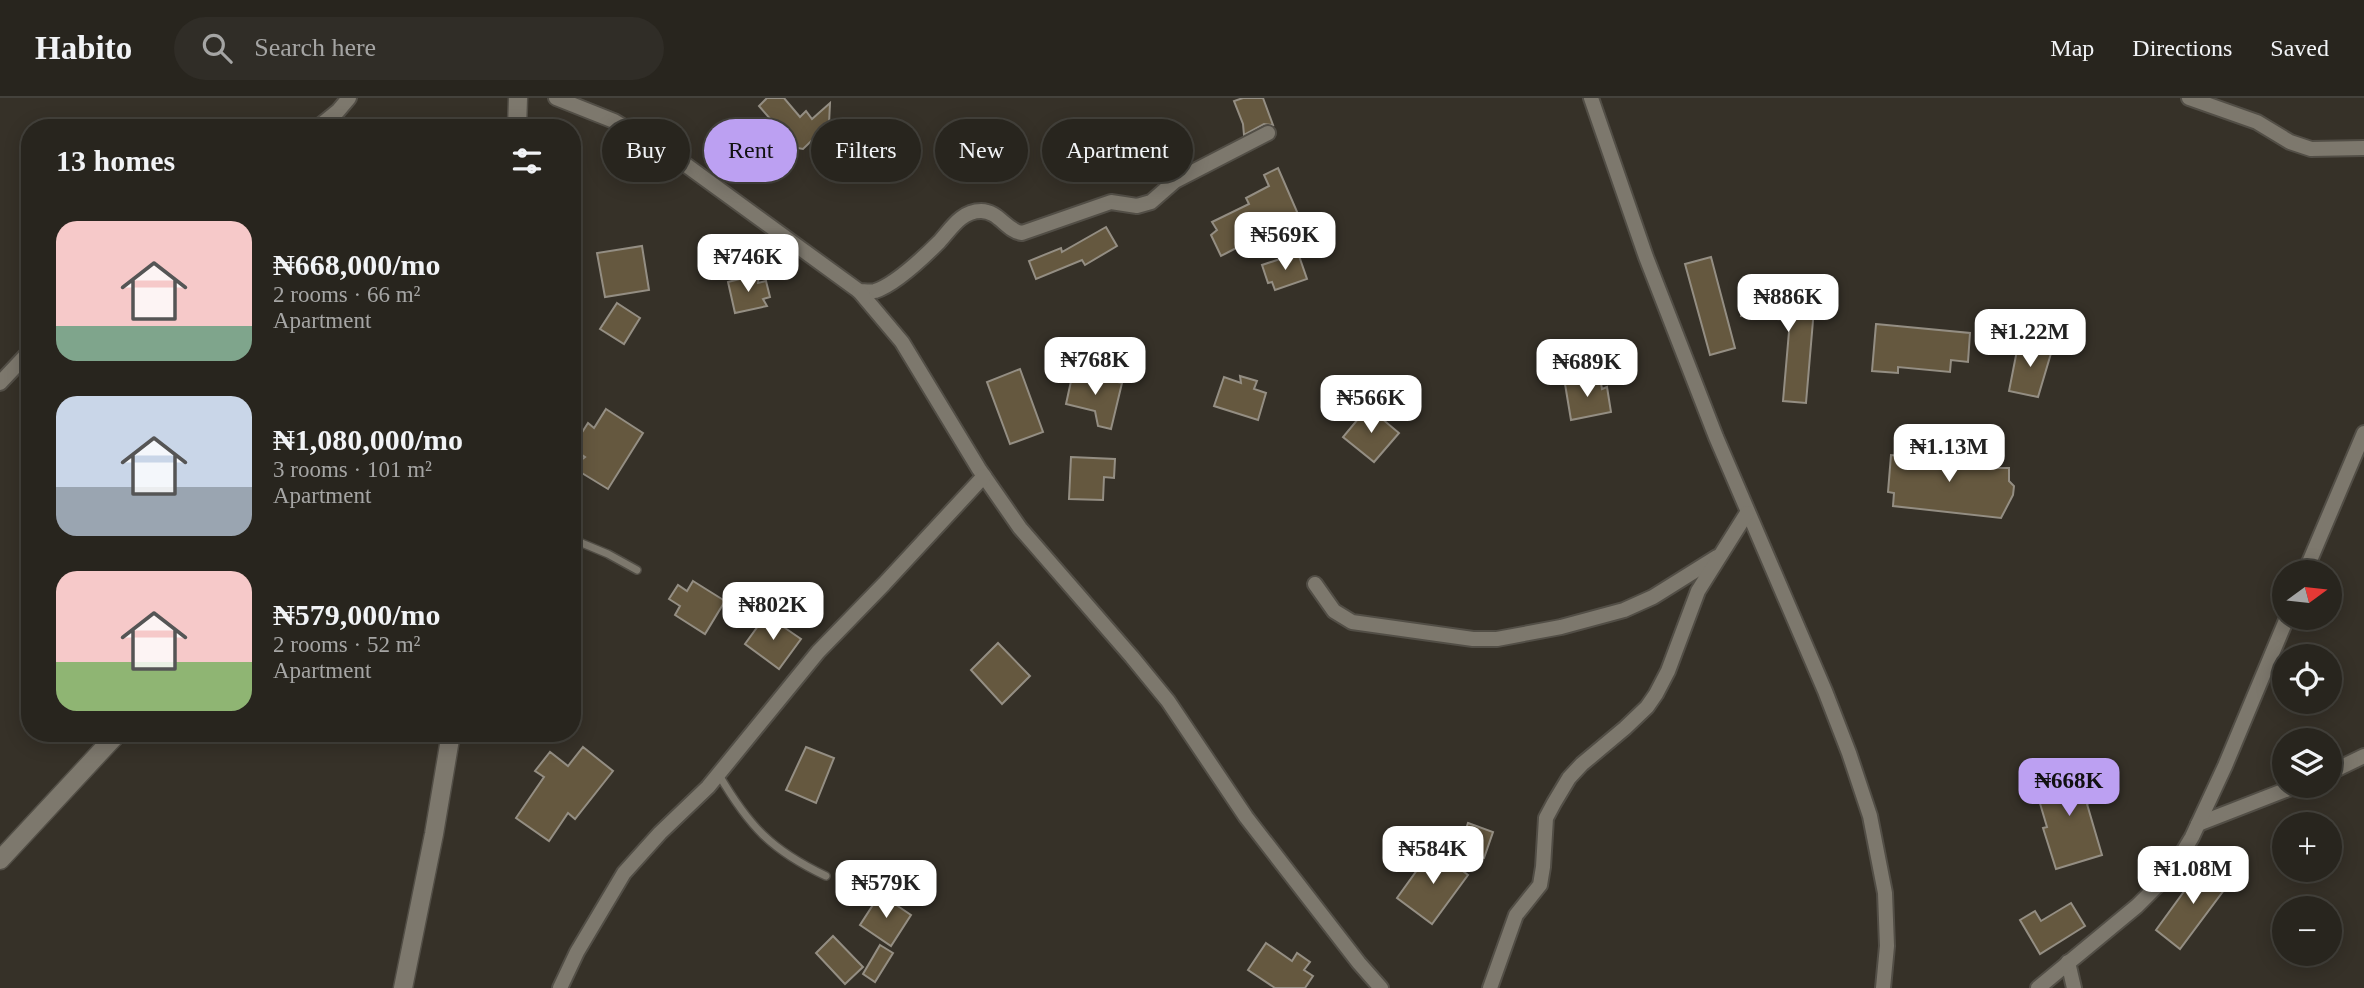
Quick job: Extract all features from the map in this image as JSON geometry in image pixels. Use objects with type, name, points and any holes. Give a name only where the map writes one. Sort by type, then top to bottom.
[{"type":"main road","points":[[518,119],[520,99]]},
{"type":"main road","points":[[0,860],[110,742]]},
{"type":"main road","points":[[403,988],[449,742]]},
{"type":"street","points":[[328,119],[349,98]]},
{"type":"street","points":[[556,98],[614,121],[686,165],[859,292],[902,342],[984,476],[1020,528],[1168,701],[1246,817],[1381,988]]},
{"type":"street","points":[[1591,98],[1646,257],[1747,513],[1825,691],[1870,816],[1885,894],[1886,946],[1883,988]]},
{"type":"street","points":[[2189,98],[2257,122],[2290,142],[2311,149],[2364,148]]},
{"type":"street","points":[[859,292],[874,291],[891,283],[967,214],[982,211],[992,214],[1014,232],[1022,233],[1111,202],[1137,206],[1152,202],[1175,181],[1268,133]]},
{"type":"street","points":[[0,383],[21,361]]},
{"type":"street","points":[[2310,560],[2364,433]]},
{"type":"street","points":[[560,988],[577,952],[624,873],[660,833],[708,787],[818,652],[984,476]]},
{"type":"street","points":[[1490,988],[1516,915],[1540,885],[1546,818],[1554,803],[1569,778],[1582,764],[1632,721],[1656,694],[1672,661],[1698,591],[1747,513]]},
{"type":"street","points":[[1315,584],[1334,611],[1352,622],[1461,638],[1497,639],[1624,611],[1653,597],[1721,555]]},
{"type":"street","points":[[2038,988],[2137,906],[2171,872],[2198,824],[2282,630]]},
{"type":"street","points":[[2342,768],[2364,756]]},
{"type":"street","points":[[2198,824],[2272,796]]},
{"type":"street","points":[[2068,962],[2074,988]]},
{"type":"lane","points":[[581,543],[637,570]]},
{"type":"lane","points":[[719,774],[747,820],[761,834],[776,847],[826,876]]},
{"type":"building","points":[[767,98],[784,98],[800,117],[806,111],[812,119],[811,141],[803,149],[797,148],[797,119],[770,119],[759,106]]},
{"type":"building","points":[[1263,98],[1273,125],[1264,124],[1244,135],[1243,124],[1234,101]]},
{"type":"building","points":[[830,103],[829,119],[812,119]]},
{"type":"building","points":[[1278,168],[1298,214],[1221,256],[1211,235],[1217,230],[1212,222],[1249,204],[1246,198],[1269,186],[1264,175]]},
{"type":"building","points":[[1106,227],[1117,246],[1085,265],[1082,260],[1036,279],[1029,261],[1061,248],[1062,252]]},
{"type":"building","points":[[642,246],[649,290],[605,297],[597,253]]},
{"type":"building","points":[[1298,253],[1307,279],[1275,290],[1272,282],[1268,283],[1262,265]]},
{"type":"building","points":[[1711,257],[1735,348],[1710,355],[1685,264]]},
{"type":"building","points":[[759,274],[758,283],[766,281],[770,297],[763,299],[767,306],[735,313],[728,282]]},
{"type":"building","points":[[1743,290],[1815,297],[1806,403],[1783,401],[1790,320],[1741,316]]},
{"type":"building","points":[[617,303],[640,318],[624,344],[600,329]]},
{"type":"building","points":[[1876,324],[1970,333],[1968,362],[1951,360],[1950,372],[1898,367],[1898,373],[1872,371]]},
{"type":"building","points":[[2019,340],[2052,350],[2038,397],[2009,391]]},
{"type":"building","points":[[1020,369],[1043,432],[1010,444],[987,382]]},
{"type":"building","points":[[1073,372],[1122,383],[1111,429],[1098,426],[1095,411],[1066,404]]},
{"type":"building","points":[[1240,376],[1257,381],[1254,389],[1266,393],[1258,420],[1214,406],[1224,377],[1241,383]]},
{"type":"building","points":[[1600,378],[1602,389],[1607,387],[1611,412],[1571,420],[1565,384]]},
{"type":"building","points":[[1368,407],[1399,433],[1374,462],[1343,437]]},
{"type":"building","points":[[606,409],[643,433],[608,489],[581,472],[581,460],[585,457],[581,454],[581,434],[588,423],[594,428]]},
{"type":"building","points":[[1905,448],[1940,451],[1950,456],[1975,456],[1992,461],[1992,468],[2009,468],[2009,481],[2014,486],[2013,495],[2001,518],[1893,506],[1894,493],[1888,492],[1891,455],[1904,456]]},
{"type":"building","points":[[1071,457],[1115,459],[1114,478],[1104,477],[1103,500],[1069,499]]},
{"type":"building","points":[[693,581],[725,601],[705,634],[675,615],[680,606],[669,599],[678,585],[687,591]]},
{"type":"building","points":[[766,615],[801,639],[779,669],[745,644]]},
{"type":"building","points":[[998,643],[1030,676],[1002,704],[971,670]]},
{"type":"building","points":[[583,747],[613,771],[575,819],[568,813],[549,841],[516,818],[544,777],[535,771],[550,752],[568,766]]},
{"type":"building","points":[[806,747],[834,758],[816,803],[786,790]]},
{"type":"building","points":[[2083,766],[2094,801],[2087,804],[2102,855],[2056,869],[2043,828],[2047,827],[2036,790],[2048,786],[2045,777]]},
{"type":"building","points":[[1468,823],[1493,832],[1484,858],[1459,849]]},
{"type":"building","points":[[1433,848],[1468,875],[1432,924],[1397,898]]},
{"type":"building","points":[[2204,864],[2230,882],[2180,949],[2156,930]]},
{"type":"building","points":[[880,894],[911,915],[891,946],[860,925]]},
{"type":"building","points":[[2071,903],[2085,926],[2040,954],[2020,920],[2035,911],[2041,921]]},
{"type":"building","points":[[833,936],[863,967],[845,984],[816,953]]},
{"type":"building","points":[[1266,943],[1292,961],[1297,953],[1310,962],[1304,970],[1313,976],[1305,988],[1275,988],[1248,970]]},
{"type":"building","points":[[880,945],[893,953],[875,982],[863,974]]}]
